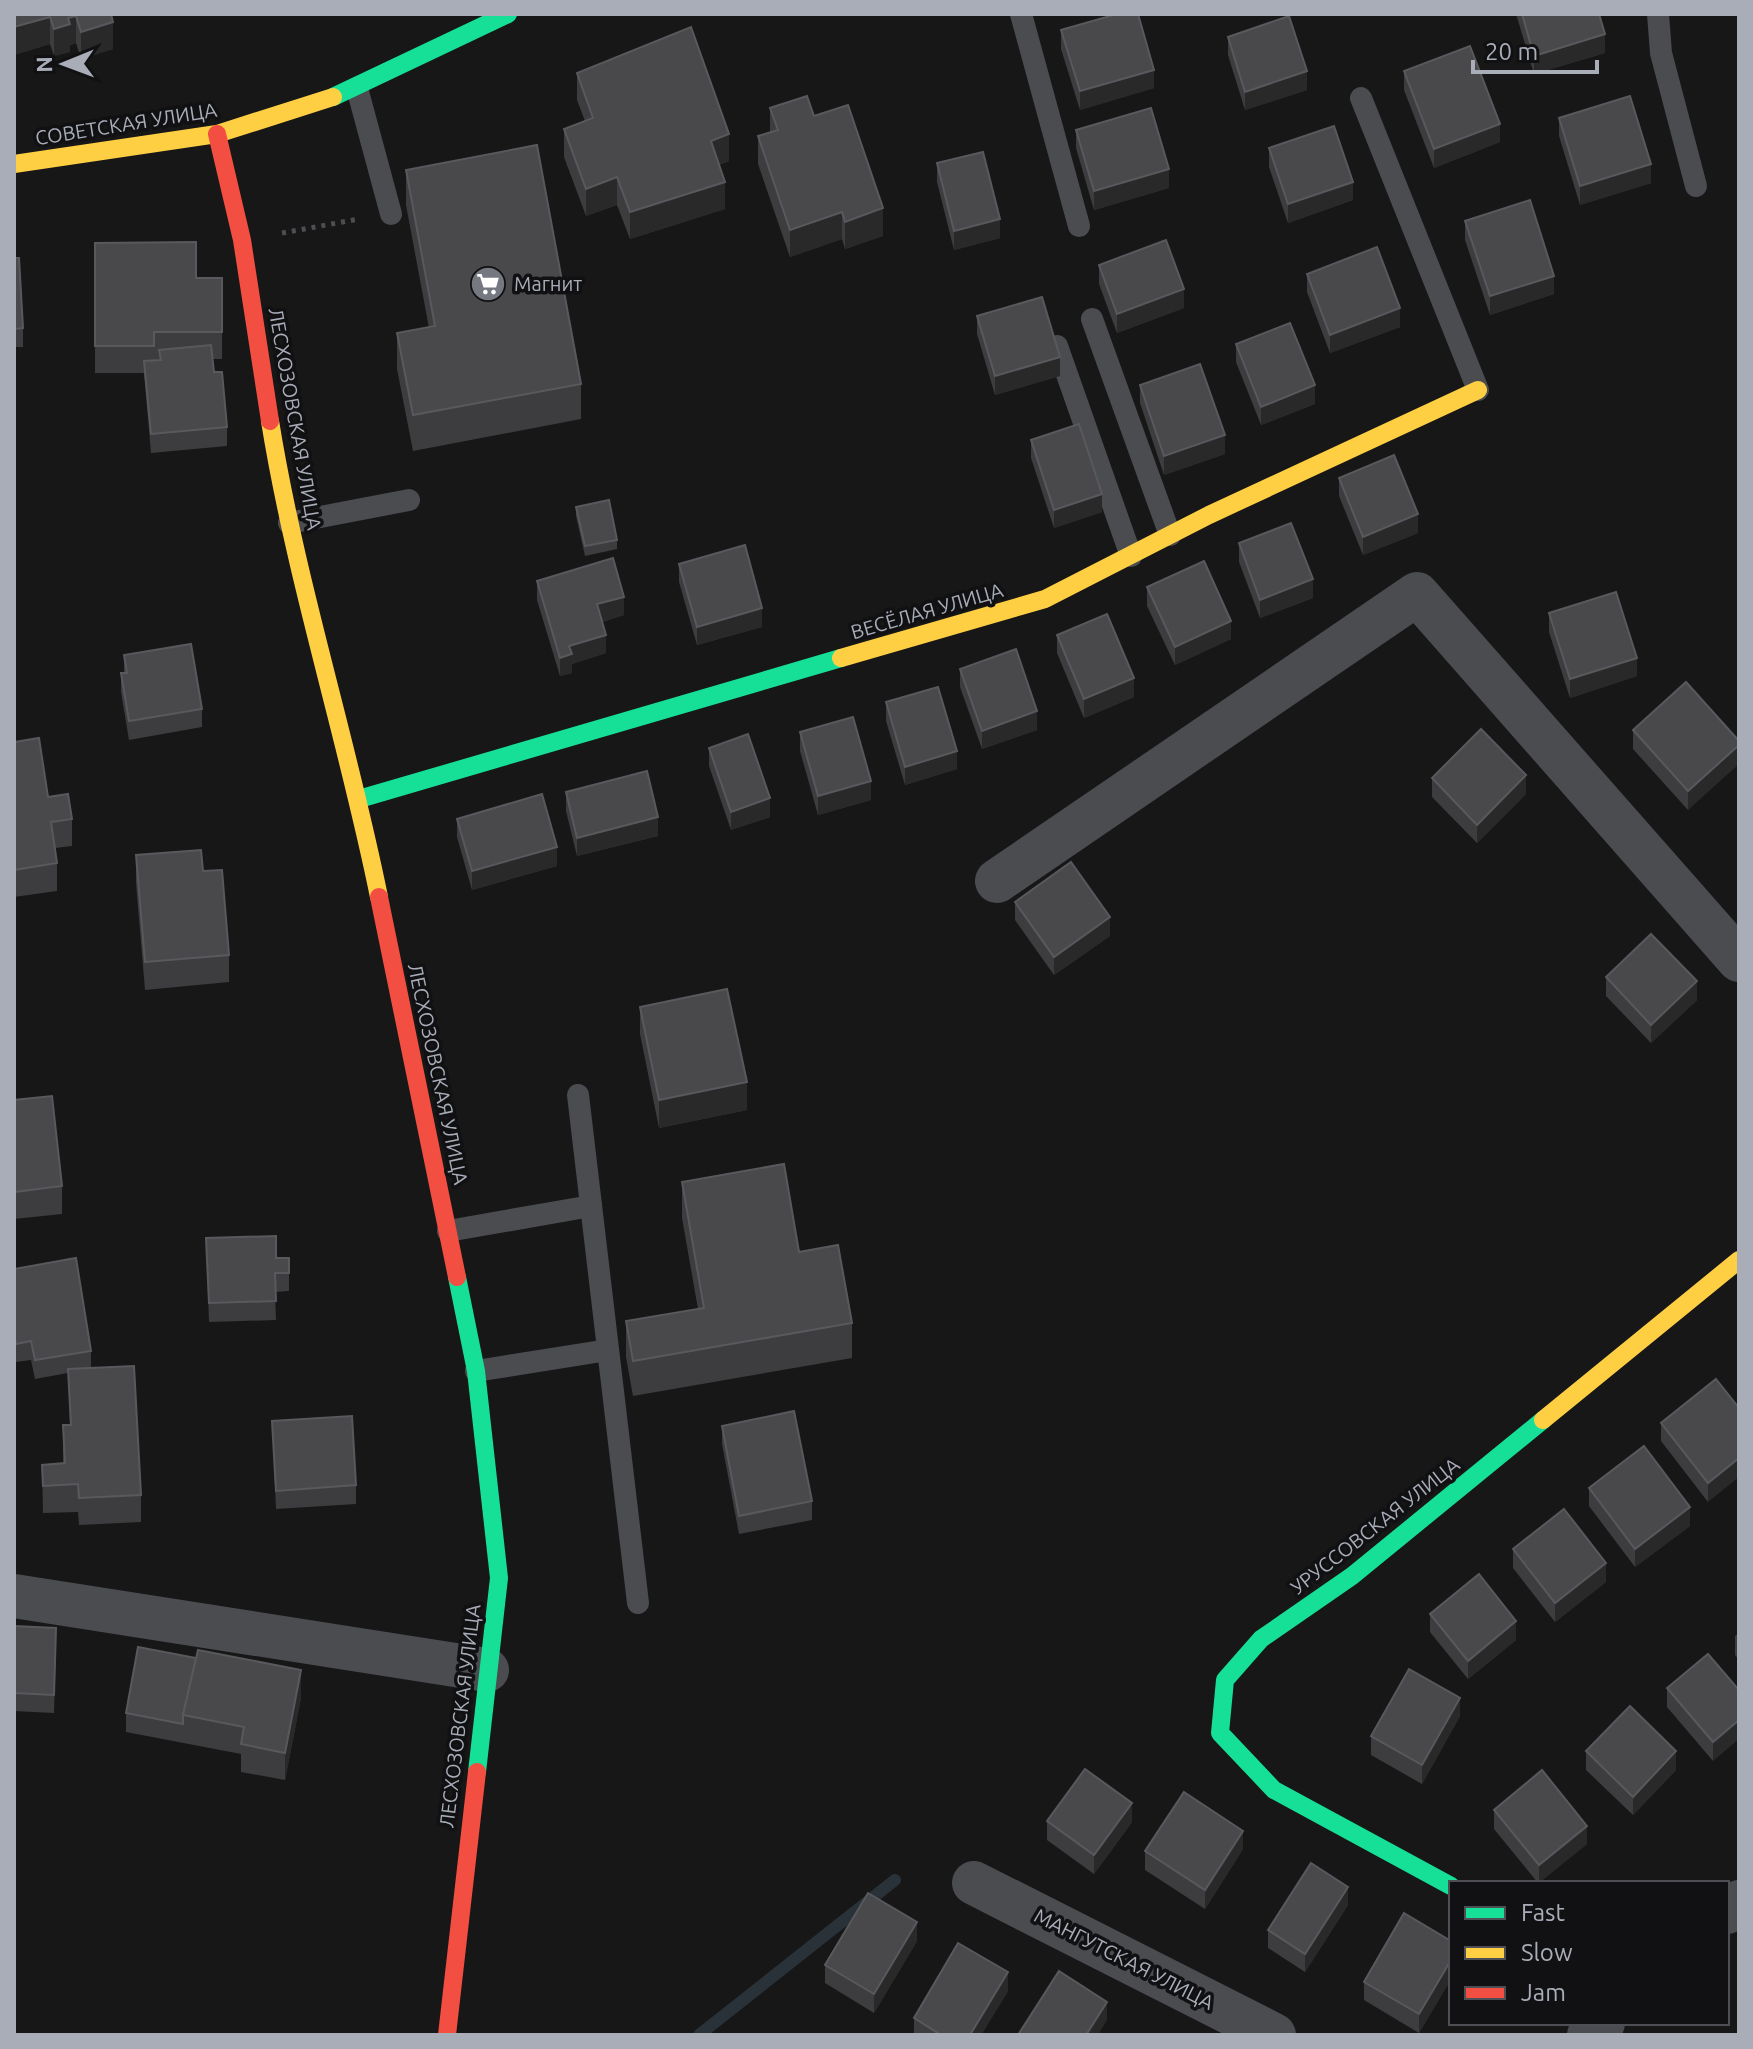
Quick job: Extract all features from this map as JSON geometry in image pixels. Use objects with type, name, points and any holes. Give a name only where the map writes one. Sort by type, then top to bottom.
[{"type":"street","name":"СОВЕТСКАЯ УЛИЦА","points":[[14,164],[217,134],[357,88],[508,14]]},
{"type":"street","name":"ЛЕСХОЗОВСКАЯ УЛИЦА","points":[[217,134],[242,240],[281,489],[359,799],[476,1371],[499,1578],[447,2035]]},
{"type":"street","name":"ВЕСЁЛАЯ УЛИЦА","points":[[359,799],[1045,599],[1170,535],[1478,390]]},
{"type":"street","points":[[997,881],[1417,594],[1739,960]]},
{"type":"street","name":"УРУССОВСКАЯ УЛИЦА","points":[[1449,1885],[1274,1790],[1220,1733],[1225,1680],[1261,1639],[1352,1576],[1739,1260]]},
{"type":"street","points":[[14,1596],[487,1670]]},
{"type":"street","name":"МАНГУТСКАЯ УЛИЦА","points":[[974,1883],[1274,2035]]},
{"type":"lane","points":[[1021,14],[1079,226]]},
{"type":"lane","points":[[1658,14],[1661,53],[1696,186]]},
{"type":"lane","points":[[357,88],[391,214]]},
{"type":"lane","points":[[1361,98],[1478,390]]},
{"type":"lane","points":[[1092,319],[1170,535]]},
{"type":"lane","points":[[1057,346],[1131,556]]},
{"type":"lane","points":[[289,523],[409,500]]},
{"type":"lane","points":[[578,1095],[638,1603]]},
{"type":"lane","points":[[448,1231],[591,1206]]},
{"type":"lane","points":[[476,1371],[608,1350]]},
{"type":"path","points":[[242,240],[391,214]]},
{"type":"building","points":[[14,14],[111,14],[113,22],[81,32],[76,16],[68,18],[70,24],[54,29],[50,17],[14,27]]},
{"type":"building","points":[[1117,14],[1138,14],[1154,70],[1080,91],[1061,30]]},
{"type":"building","points":[[1522,14],[1599,14],[1605,34],[1534,56]]},
{"type":"building","points":[[1289,16],[1307,71],[1245,92],[1228,37]]},
{"type":"building","points":[[691,27],[729,134],[711,141],[725,182],[630,212],[617,177],[586,189],[564,129],[593,118],[577,73]]},
{"type":"building","points":[[1470,46],[1500,124],[1434,149],[1404,71]]},
{"type":"building","points":[[807,96],[814,116],[848,105],[883,208],[845,222],[842,212],[790,230],[758,136],[778,130],[770,108]]},
{"type":"building","points":[[1630,96],[1651,164],[1580,186],[1559,118]]},
{"type":"building","points":[[1151,108],[1169,169],[1094,191],[1076,130]]},
{"type":"building","points":[[1334,126],[1353,182],[1288,204],[1269,148]]},
{"type":"building","name":"Магнит","points":[[537,145],[581,384],[413,415],[397,333],[435,326],[406,170]]},
{"type":"building","points":[[983,152],[1000,219],[954,231],[937,163]]},
{"type":"building","points":[[1530,200],[1554,276],[1490,296],[1465,221]]},
{"type":"building","points":[[1166,240],[1184,289],[1117,314],[1099,265]]},
{"type":"building","points":[[196,242],[196,278],[222,278],[222,332],[154,332],[154,346],[95,346],[95,243]]},
{"type":"building","points":[[1377,247],[1400,308],[1330,335],[1307,274]]},
{"type":"building","points":[[14,258],[19,258],[23,328],[14,329]]},
{"type":"building","points":[[1042,297],[1060,357],[995,376],[977,316]]},
{"type":"building","points":[[1290,323],[1315,385],[1261,407],[1236,344]]},
{"type":"building","points":[[211,345],[214,372],[222,372],[227,427],[151,434],[144,361],[161,360],[159,350]]},
{"type":"building","points":[[1200,364],[1225,435],[1164,456],[1140,385]]},
{"type":"building","points":[[1079,424],[1102,494],[1054,510],[1031,440]]},
{"type":"building","points":[[1394,455],[1418,514],[1363,537],[1339,478]]},
{"type":"building","points":[[609,500],[617,540],[585,546],[576,507]]},
{"type":"building","points":[[1291,523],[1313,579],[1260,600],[1239,543]]},
{"type":"building","points":[[745,545],[762,608],[697,627],[679,564]]},
{"type":"building","points":[[613,558],[624,597],[597,604],[606,635],[569,646],[572,654],[560,658],[537,581]]},
{"type":"building","points":[[1204,561],[1231,621],[1175,647],[1147,587]]},
{"type":"building","points":[[1616,592],[1637,658],[1570,679],[1549,613]]},
{"type":"building","points":[[1107,614],[1134,678],[1084,699],[1057,635]]},
{"type":"building","points":[[191,644],[202,709],[129,721],[121,673],[127,673],[124,655]]},
{"type":"building","points":[[1016,649],[1037,711],[982,731],[960,669]]},
{"type":"building","points":[[1686,682],[1739,741],[1739,745],[1688,791],[1633,730]]},
{"type":"building","points":[[938,687],[957,751],[905,767],[886,702]]},
{"type":"building","points":[[853,717],[871,781],[818,796],[800,732]]},
{"type":"building","points":[[1481,729],[1526,775],[1477,825],[1432,778]]},
{"type":"building","points":[[748,734],[770,798],[731,812],[709,748]]},
{"type":"building","points":[[39,738],[48,797],[68,794],[72,819],[51,822],[57,863],[14,870],[14,742]]},
{"type":"building","points":[[647,771],[658,817],[577,838],[566,792]]},
{"type":"building","points":[[542,794],[557,847],[472,871],[457,819]]},
{"type":"building","points":[[201,850],[203,871],[222,870],[229,955],[145,962],[136,855]]},
{"type":"building","points":[[1071,862],[1110,917],[1054,957],[1015,902]]},
{"type":"building","points":[[1651,934],[1697,981],[1651,1025],[1606,977]]},
{"type":"building","points":[[727,989],[747,1082],[659,1100],[640,1007]]},
{"type":"building","points":[[52,1096],[62,1186],[14,1192],[14,1100]]},
{"type":"building","points":[[784,1164],[799,1252],[838,1245],[852,1323],[633,1361],[626,1321],[704,1308],[682,1182]]},
{"type":"building","points":[[276,1236],[276,1258],[289,1258],[289,1273],[275,1273],[276,1301],[209,1303],[206,1238]]},
{"type":"building","points":[[76,1258],[91,1351],[35,1360],[31,1341],[16,1344],[14,1269]]},
{"type":"building","points":[[134,1366],[141,1495],[79,1498],[78,1484],[43,1486],[42,1465],[65,1463],[63,1425],[71,1425],[68,1369]]},
{"type":"building","points":[[1716,1379],[1739,1408],[1739,1458],[1708,1483],[1661,1423]]},
{"type":"building","points":[[794,1411],[812,1501],[739,1516],[722,1426]]},
{"type":"building","points":[[352,1416],[356,1485],[276,1491],[272,1421]]},
{"type":"building","points":[[1644,1446],[1690,1507],[1635,1549],[1589,1488]]},
{"type":"building","points":[[1564,1509],[1606,1563],[1555,1603],[1513,1549]]},
{"type":"building","points":[[1479,1574],[1516,1621],[1468,1661],[1430,1614]]},
{"type":"building","points":[[14,1626],[56,1628],[54,1695],[14,1693]]},
{"type":"building","points":[[138,1647],[196,1658],[183,1724],[126,1713]]},
{"type":"building","points":[[198,1650],[301,1670],[285,1753],[241,1744],[244,1727],[183,1715]]},
{"type":"building","points":[[1708,1654],[1739,1690],[1739,1720],[1713,1742],[1667,1688]]},
{"type":"building","points":[[1409,1669],[1460,1698],[1422,1765],[1371,1736]]},
{"type":"building","points":[[1630,1706],[1676,1751],[1633,1797],[1586,1751]]},
{"type":"building","points":[[1085,1769],[1132,1803],[1094,1855],[1047,1821]]},
{"type":"building","points":[[1542,1770],[1587,1826],[1539,1865],[1494,1810]]},
{"type":"building","points":[[1184,1792],[1243,1831],[1205,1890],[1145,1851]]},
{"type":"building","points":[[1311,1863],[1348,1887],[1305,1954],[1268,1930]]},
{"type":"building","points":[[868,1893],[917,1922],[874,1994],[825,1965]]},
{"type":"building","points":[[1404,1913],[1449,1940],[1449,1963],[1419,2014],[1364,1982]]},
{"type":"building","points":[[958,1943],[1008,1972],[970,2035],[941,2035],[914,2018]]},
{"type":"building","points":[[1059,1971],[1107,2002],[1086,2035],[1018,2035]]},
{"type":"waterway","points":[[699,2035],[895,1880]]},
{"type":"traffic: fast","points":[[333,97],[508,14]]},
{"type":"traffic: fast","points":[[359,799],[841,658]]},
{"type":"traffic: fast","points":[[457,1277],[476,1371],[499,1578],[477,1772]]},
{"type":"traffic: fast","points":[[1449,1885],[1274,1790],[1220,1733],[1225,1680],[1261,1639],[1352,1576],[1543,1420]]},
{"type":"traffic: slow","points":[[14,164],[217,134],[333,97]]},
{"type":"traffic: slow","points":[[841,658],[1045,599],[1209,515],[1478,390]]},
{"type":"traffic: slow","points":[[270,421],[307,600],[379,897]]},
{"type":"traffic: slow","points":[[1543,1420],[1739,1260]]},
{"type":"traffic: jam","points":[[217,134],[242,240],[270,421]]},
{"type":"traffic: jam","points":[[379,897],[457,1277]]},
{"type":"traffic: jam","points":[[447,2035],[477,1772]]},
{"type":"place","name":"Магнит","points":[[488,284]]}]
